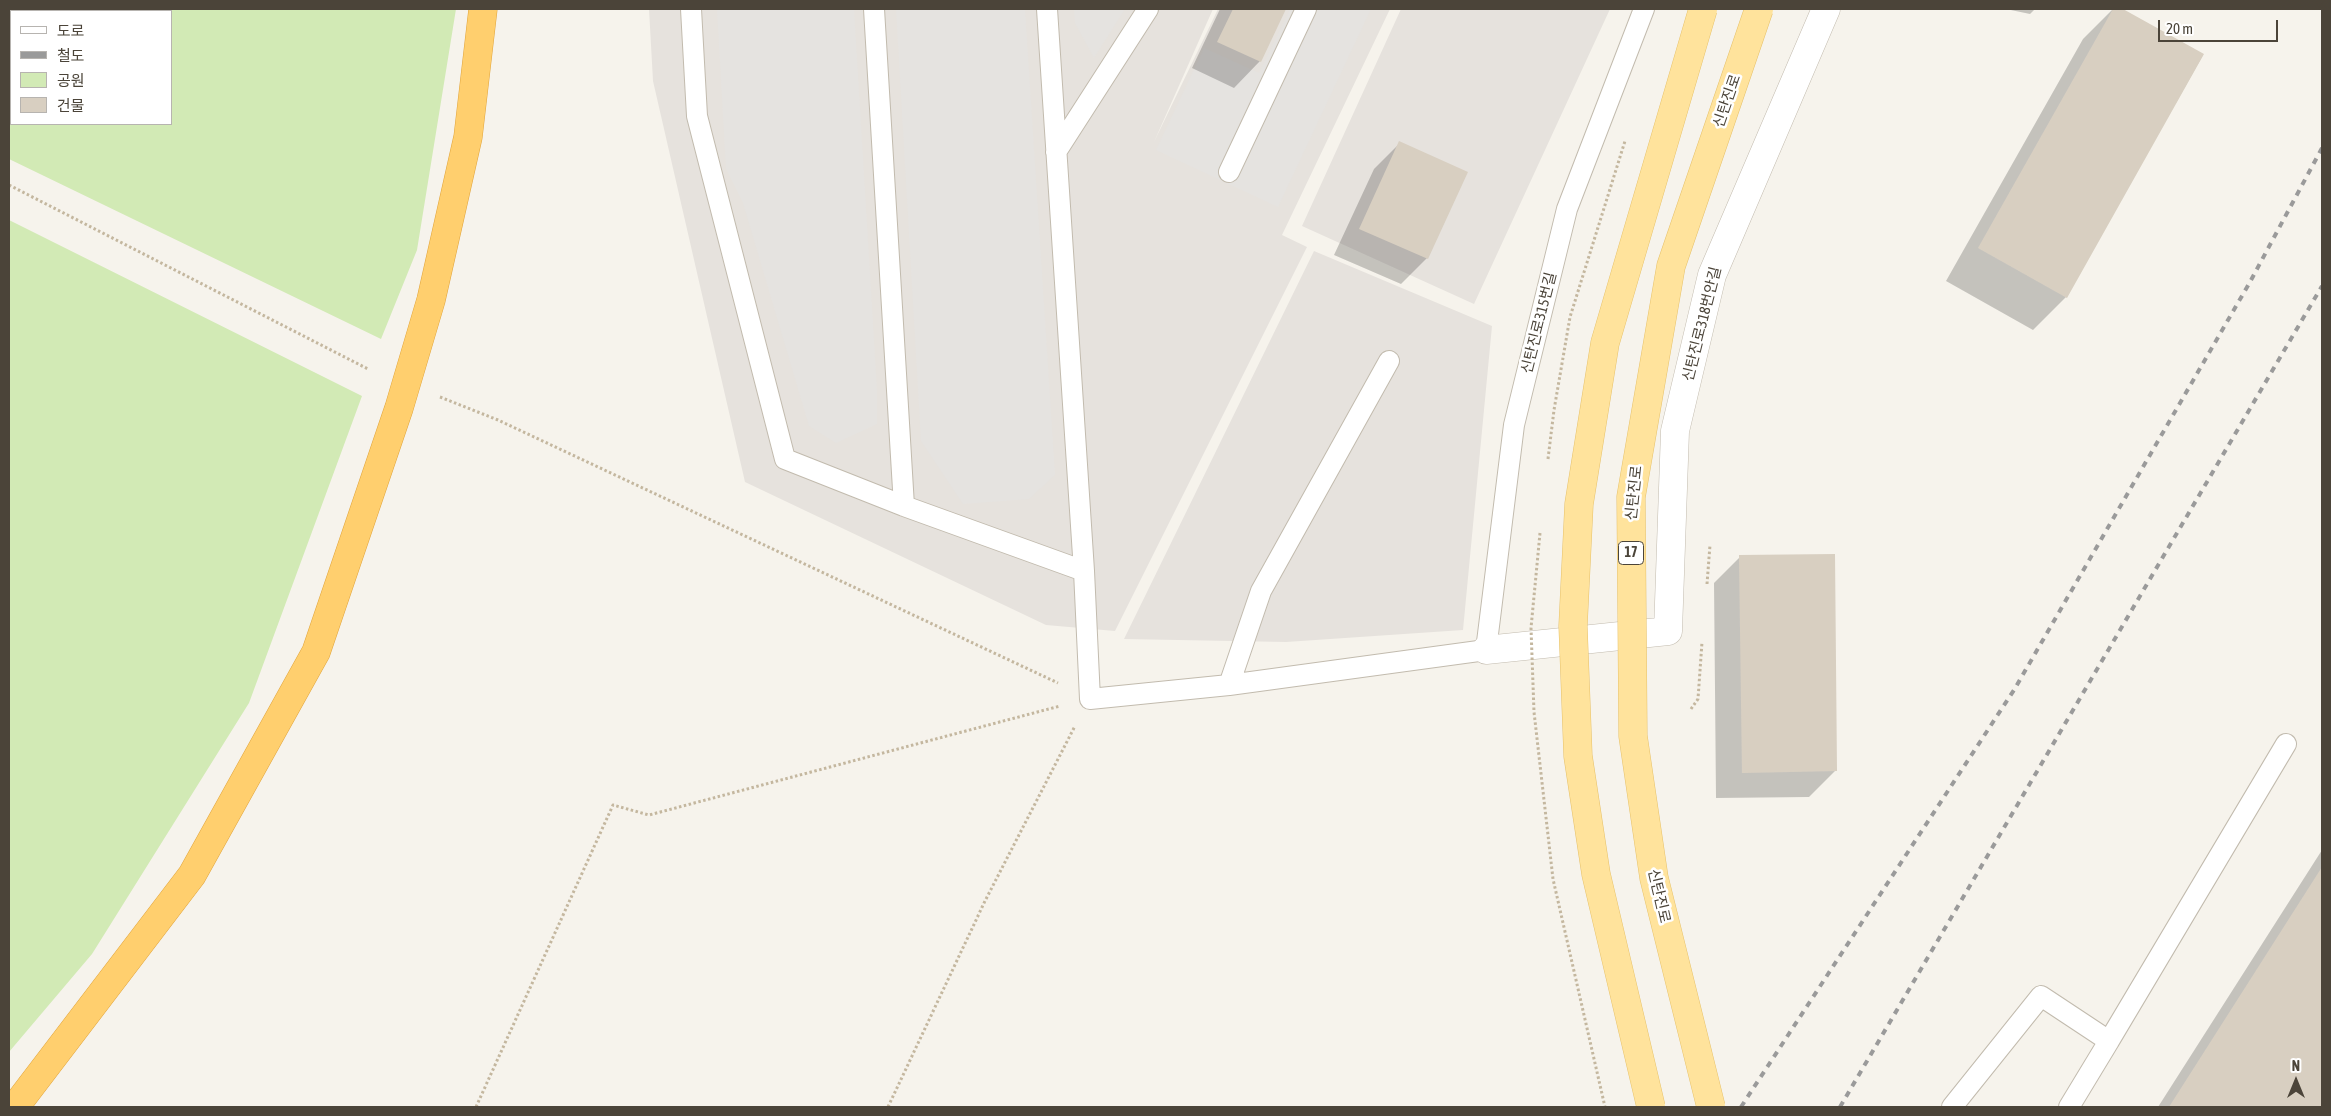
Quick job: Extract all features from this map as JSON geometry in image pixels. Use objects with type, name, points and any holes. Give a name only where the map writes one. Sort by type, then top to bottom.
[{"type":"highway","points":[[15,1107],[192,875],[316,652],[398,408],[431,300],[468,137],[483,9]]},
{"type":"main road","points":[[1651,1107],[1594,864],[1578,756],[1573,626],[1574,598],[1579,504],[1605,343],[1703,9]]},
{"type":"main road","name":"신탄진로","points":[[1711,1107],[1654,878],[1633,736],[1631,497],[1671,266],[1760,9]]},
{"type":"street","name":"신탄진로318번안길","points":[[1486,650],[1668,631],[1675,431],[1712,275],[1826,9]]},
{"type":"lane","points":[[691,9],[697,116],[785,459],[904,506],[1084,571]]},
{"type":"lane","points":[[874,9],[904,506]]},
{"type":"lane","points":[[1047,9],[1084,571],[1090,699],[1229,685],[1486,650]]},
{"type":"lane","points":[[1056,152],[1148,9]]},
{"type":"lane","points":[[1229,172],[1306,9]]},
{"type":"lane","name":"신탄진로315번길","points":[[1486,650],[1514,425],[1567,209],[1644,9]]},
{"type":"lane","points":[[1229,685],[1261,590],[1389,361]]},
{"type":"lane","points":[[2069,1107],[2286,744]]},
{"type":"lane","points":[[1952,1107],[2041,996],[2109,1041]]},
{"type":"path","points":[[9,186],[368,369]]},
{"type":"path","points":[[433,394],[498,420],[1090,699]]},
{"type":"path","points":[[476,1107],[613,805],[649,815],[1090,699]]},
{"type":"path","points":[[888,1107],[985,901],[1090,699]]},
{"type":"shaded area","points":[[649,9],[1213,9],[1154,142],[1218,9],[1390,9],[1282,235],[1307,247],[1115,631],[1046,625],[745,482],[653,81]]},
{"type":"shaded area","points":[[717,9],[854,9],[877,390],[877,424],[836,443],[809,426],[743,203],[726,169]]},
{"type":"shaded area","points":[[896,9],[1025,9],[1055,475],[1029,499],[963,504],[921,441]]},
{"type":"shaded area","points":[[1074,9],[1125,9],[1094,58],[1075,23]]},
{"type":"shaded area","points":[[1290,9],[1371,9],[1278,207],[1156,150],[1204,48],[1259,73]]},
{"type":"shaded area","points":[[1401,9],[1610,9],[1474,304],[1302,226]]},
{"type":"shaded area","points":[[1314,251],[1492,326],[1463,630],[1286,642],[1124,639]]},
{"type":"green space","points":[[9,9],[456,9],[417,250],[381,339],[9,159]]},
{"type":"green space","points":[[9,220],[362,396],[249,703],[92,954],[9,1052]]},
{"type":"building","points":[[1233,9],[1286,9],[1261,62],[1217,42]]},
{"type":"building","points":[[2113,9],[2123,9],[2204,54],[2067,298],[1978,248]]},
{"type":"building","points":[[1399,141],[1468,172],[1428,259],[1359,229]]},
{"type":"building","points":[[1835,554],[1837,771],[1742,773],[1739,555]]},
{"type":"building","points":[[2322,867],[2322,1107],[2169,1107]]},
{"type":"railway","points":[[1741,1107],[2014,690],[2250,282],[2322,148]]},
{"type":"railway","points":[[1840,1107],[2322,286]]}]
